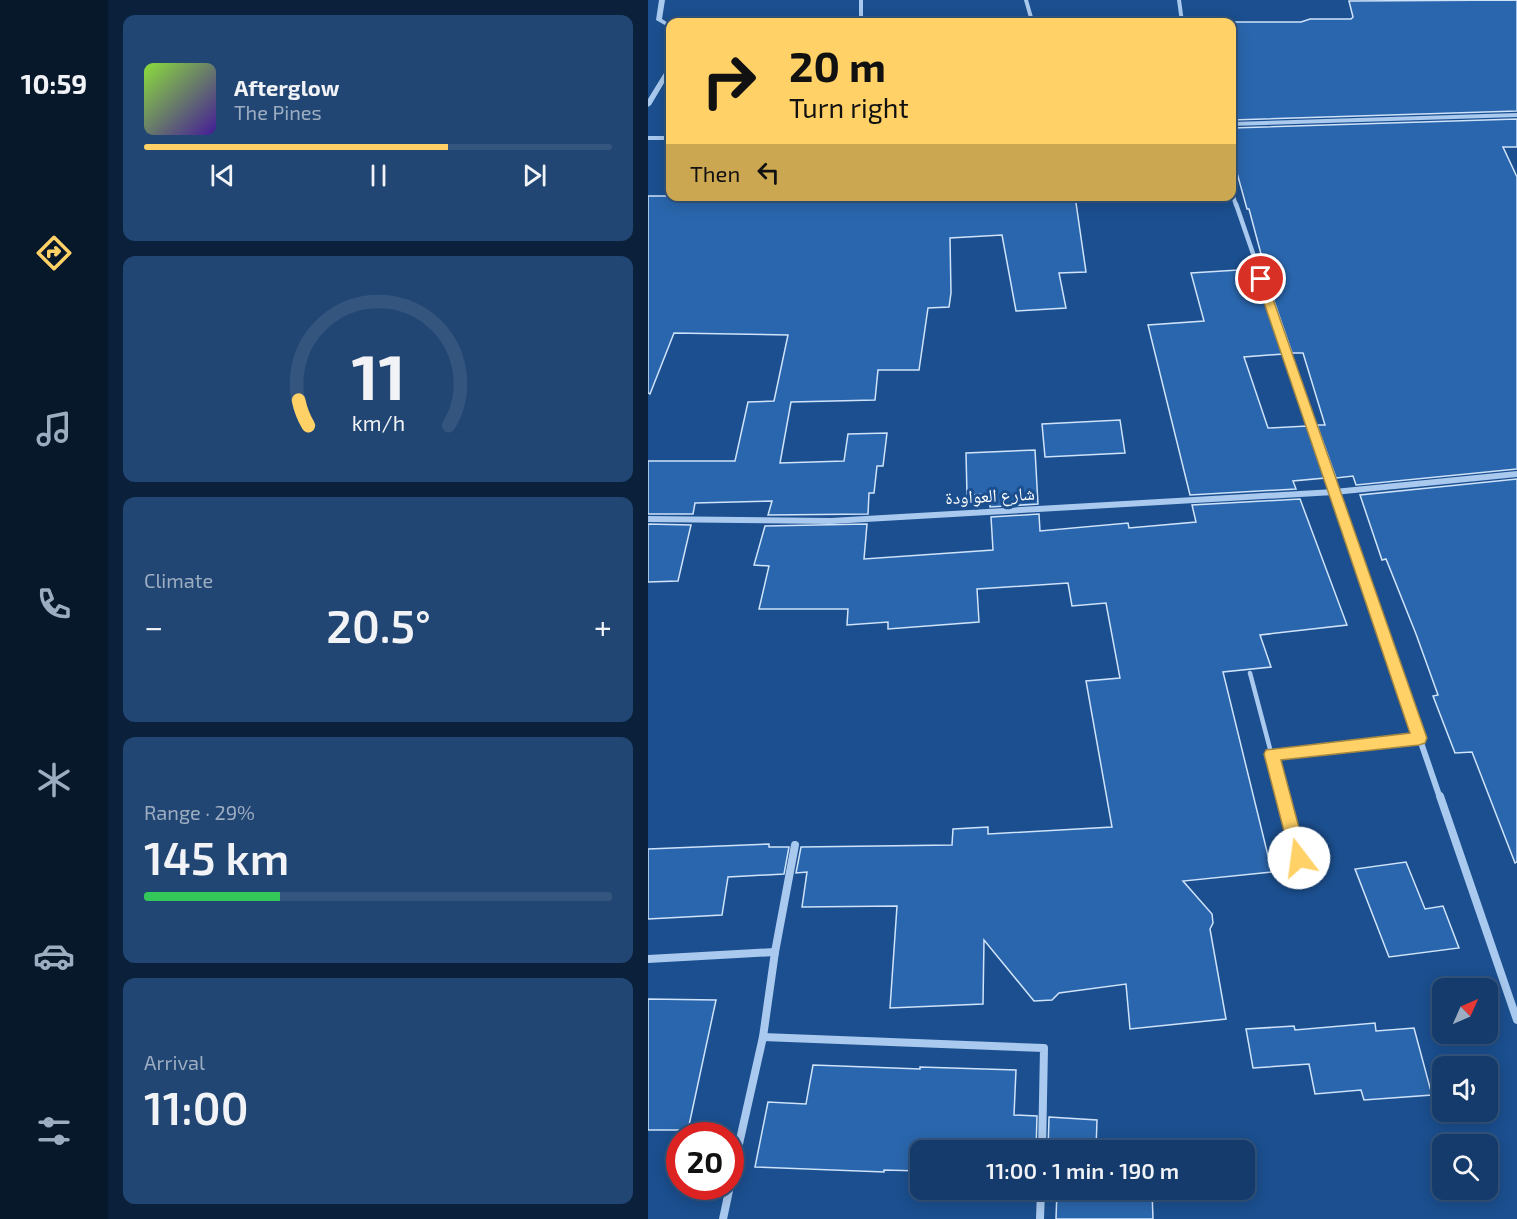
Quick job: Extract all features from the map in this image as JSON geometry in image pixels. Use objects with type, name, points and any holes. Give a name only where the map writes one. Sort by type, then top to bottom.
[{"type":"street","points":[[662,0],[659,20],[666,24]]},
{"type":"street","points":[[861,0],[861,18]]},
{"type":"street","points":[[1026,0],[1031,18]]},
{"type":"street","points":[[1179,0],[1181,18]]},
{"type":"street","points":[[648,105],[666,75]]},
{"type":"street","points":[[1236,124],[1517,115]]},
{"type":"street","points":[[648,138],[666,138]]},
{"type":"street","points":[[1234,201],[1517,1020]]},
{"type":"street","name":"شارع العواودة","points":[[648,519],[831,521],[1334,492],[1517,474]]},
{"type":"street","points":[[744,1122],[763,1037],[775,952],[795,845]]},
{"type":"street","points":[[648,959],[775,952]]},
{"type":"street","points":[[763,1037],[1044,1048],[1042,1140]]},
{"type":"street","points":[[723,1219],[727,1200]]},
{"type":"street","points":[[1040,1219],[1041,1200]]},
{"type":"lane","points":[[1250,673],[1299,858]]},
{"type":"lane","points":[[1272,754],[1419,738]]},
{"type":"building","points":[[1517,0],[1517,111],[1236,120],[1236,22],[1351,19],[1353,17],[1349,1]]},
{"type":"building","points":[[1517,119],[1517,147],[1503,147],[1517,177],[1517,469],[1356,485],[1353,476],[1336,478],[1317,425],[1325,425],[1303,353],[1292,353],[1263,269],[1265,269],[1249,209],[1247,209],[1236,169],[1236,128]]},
{"type":"building","points":[[648,196],[666,196],[666,201],[1076,201],[1086,272],[1059,273],[1066,308],[1016,311],[1002,235],[950,238],[949,307],[928,308],[919,370],[878,370],[875,400],[791,402],[780,463],[844,461],[848,434],[887,433],[883,466],[877,466],[874,493],[869,493],[868,514],[768,515],[772,501],[695,503],[693,514],[648,514],[648,461],[735,461],[748,402],[774,401],[788,335],[674,333],[650,394],[648,393]]},
{"type":"building","points":[[1254,269],[1283,354],[1244,357],[1268,428],[1307,426],[1325,478],[1293,481],[1296,489],[1190,495],[1148,325],[1204,321],[1191,273]]},
{"type":"building","points":[[1120,420],[1125,453],[1045,457],[1042,424]]},
{"type":"building","points":[[1035,450],[1038,504],[990,507],[990,494],[967,495],[966,453]]},
{"type":"building","points":[[1517,479],[1517,862],[1515,863],[1472,752],[1455,753],[1433,696],[1438,695],[1416,634],[1386,559],[1382,560],[1360,495]]},
{"type":"building","points":[[1300,499],[1347,625],[1260,635],[1271,667],[1223,672],[1272,872],[1183,881],[1212,914],[1213,923],[1210,929],[1226,1019],[1130,1029],[1126,984],[1059,993],[1052,1000],[1034,1001],[984,940],[983,1004],[890,1008],[897,906],[802,907],[807,872],[796,873],[801,847],[952,845],[953,829],[988,827],[988,834],[1112,827],[1086,681],[1120,678],[1106,603],[1072,606],[1068,583],[977,589],[979,622],[888,629],[888,622],[847,625],[848,609],[759,609],[769,566],[754,565],[765,526],[867,524],[864,559],[993,550],[991,517],[1039,514],[1040,531],[1128,523],[1129,528],[1196,522],[1192,505]]},
{"type":"building","points":[[648,524],[691,525],[678,581],[648,582]]},
{"type":"building","points":[[769,844],[769,847],[789,847],[784,874],[728,877],[722,915],[648,919],[648,849]]},
{"type":"building","points":[[1406,862],[1425,909],[1443,906],[1459,948],[1389,957],[1355,869]]},
{"type":"building","points":[[648,999],[716,1000],[690,1122],[666,1122],[666,1130],[648,1130]]},
{"type":"building","points":[[1375,1023],[1376,1031],[1414,1028],[1432,1095],[1364,1100],[1361,1090],[1315,1094],[1309,1064],[1253,1068],[1246,1029],[1294,1026],[1295,1030]]},
{"type":"building","points":[[813,1065],[1016,1070],[1014,1115],[1037,1116],[1036,1140],[910,1140],[910,1171],[884,1170],[884,1172],[755,1167],[768,1102],[806,1104]]},
{"type":"building","points":[[1049,1117],[1097,1120],[1096,1140],[1048,1140]]},
{"type":"building","points":[[1057,1200],[1152,1200],[1153,1219],[1056,1219]]},
{"type":"route","points":[[1261,279],[1419,738],[1272,754],[1299,858]]}]
